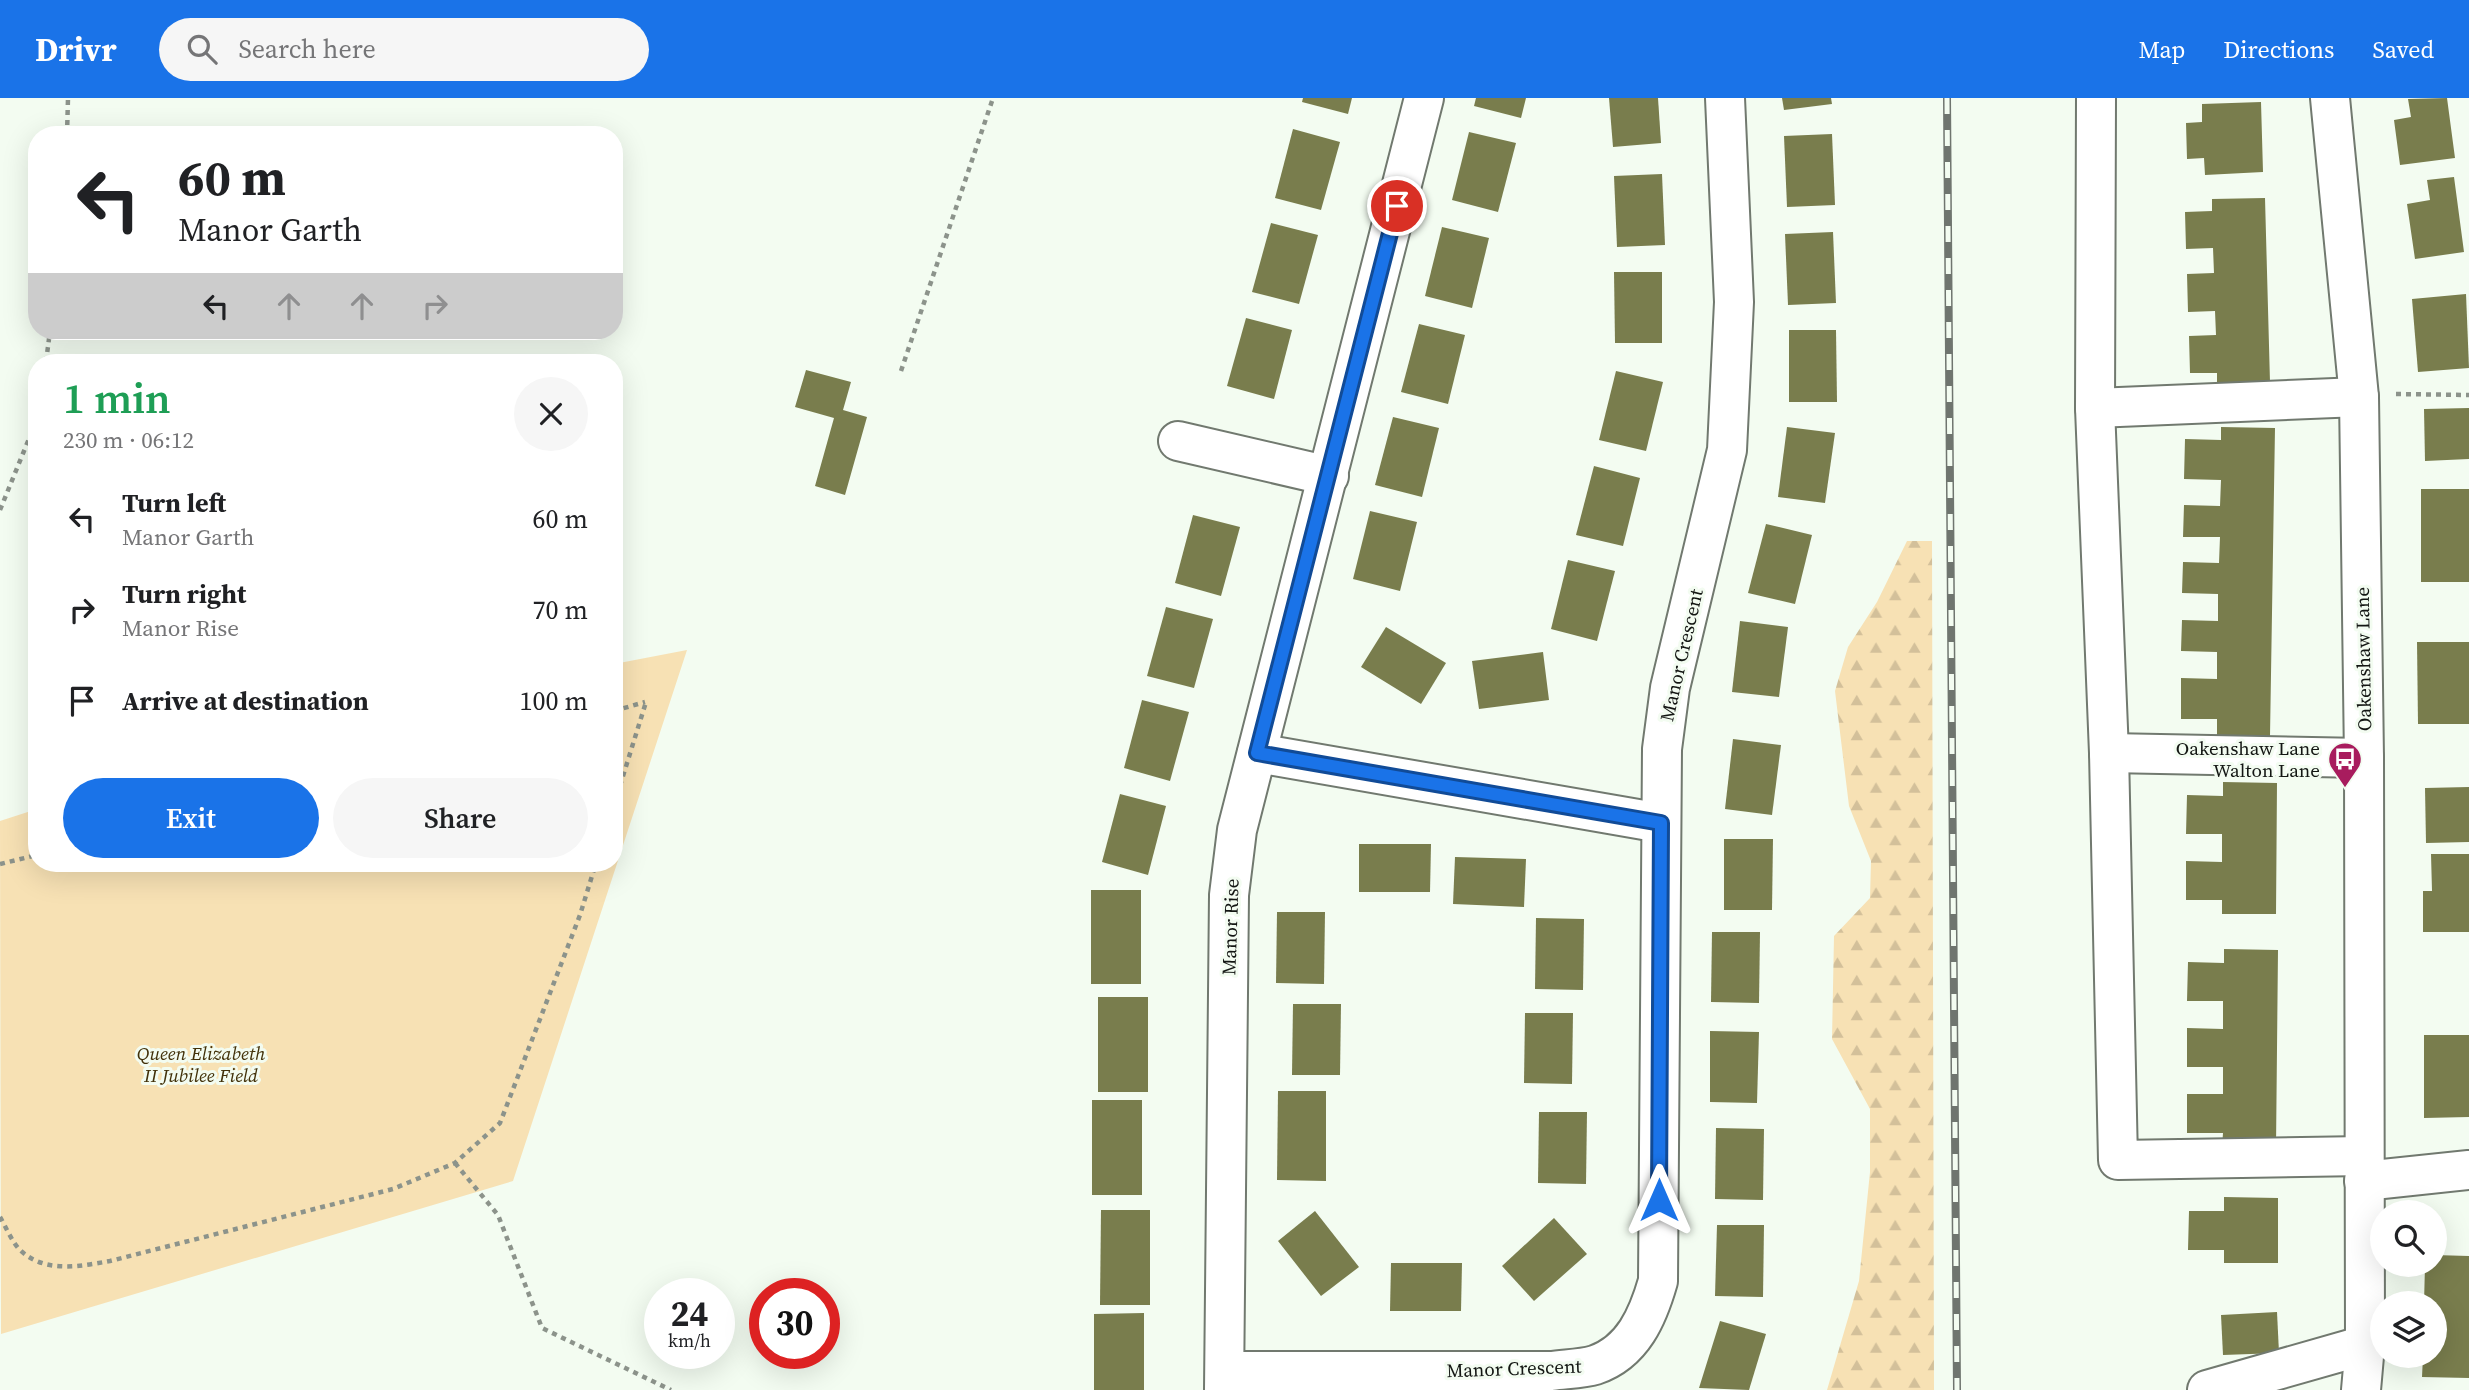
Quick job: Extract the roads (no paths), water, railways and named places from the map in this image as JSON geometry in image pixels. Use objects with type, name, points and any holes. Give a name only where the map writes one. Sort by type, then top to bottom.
[{"type":"street","name":"Manor Rise","points":[[1225,1380],[1228,895],[1237,830],[1423,98]]},
{"type":"street","name":"Manor Crescent","points":[[1225,1380],[1551,1371],[1595,1365],[1626,1345],[1647,1319],[1658,1281],[1662,749],[1670,688],[1727,450],[1734,302],[1725,98]]},
{"type":"street","points":[[2096,98],[2095,408],[2109,753],[2118,1160],[2469,1170]]},
{"type":"street","name":"Oakenshaw Lane","points":[[2330,98],[2359,397],[2364,758],[2365,1345],[2361,1390]]},
{"type":"street","points":[[2095,408],[2359,397]]},
{"type":"street","points":[[1178,441],[1329,476]]},
{"type":"street","points":[[1257,753],[1661,823]]},
{"type":"street","points":[[2109,753],[2364,758]]},
{"type":"street","points":[[2207,1390],[2365,1345]]},
{"type":"railway","points":[[1947,98],[1957,1390]]},
{"type":"place","name":"Oakenshaw Lane Walton Lane","points":[[2345,789]]},
{"type":"park label","name":"Queen Elizabeth II Jubilee Field","points":[[201,1064]]}]
